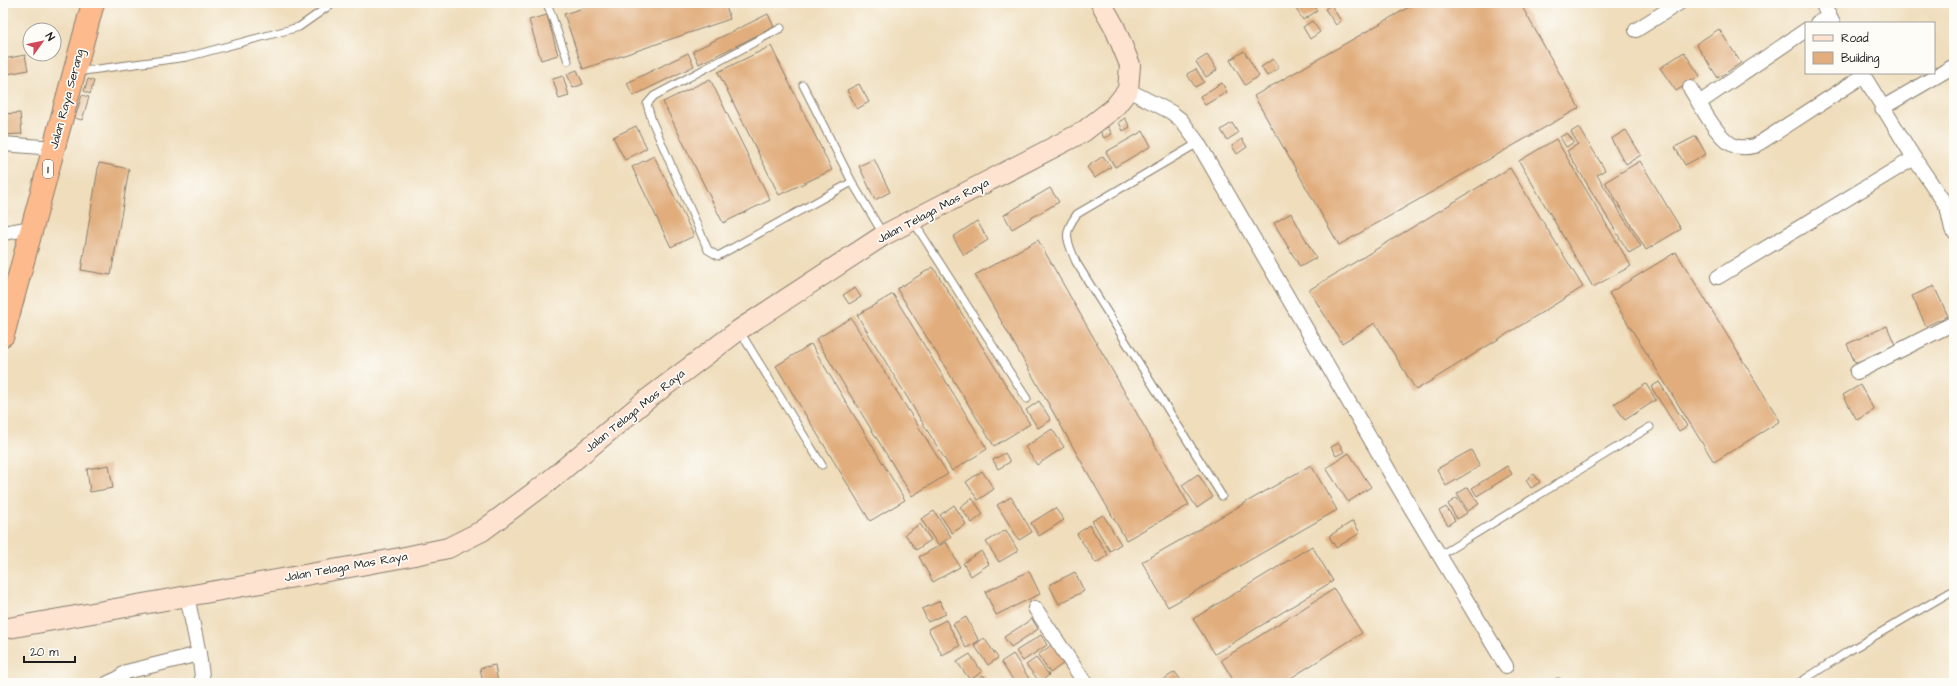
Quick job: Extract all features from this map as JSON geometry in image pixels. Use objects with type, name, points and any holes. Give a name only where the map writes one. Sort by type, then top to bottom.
[{"type":"highway","name":"Jalan Raya Serang","points":[[3,335],[93,3]]},
{"type":"main road","points":[[1101,3],[1114,26],[1130,65],[1128,90]]},
{"type":"main road","name":"Jalan Telaga Mas Raya","points":[[3,630],[448,548],[482,531],[548,482],[645,401],[739,330],[912,219],[1005,174],[1083,132],[1114,108],[1128,90]]},
{"type":"street","points":[[1636,30],[1679,3]]},
{"type":"street","points":[[1820,22],[1831,19],[1822,3]]},
{"type":"street","points":[[1699,103],[1805,31]]},
{"type":"street","points":[[1882,108],[1954,66]]},
{"type":"street","points":[[1690,88],[1718,132],[1728,142],[1738,147],[1746,148],[1755,146],[1863,74],[1882,108],[1914,158],[1952,208],[1954,229]]},
{"type":"street","points":[[1128,90],[1171,112],[1181,120],[1198,143],[1439,556],[1506,666]]},
{"type":"street","points":[[3,144],[54,148]]},
{"type":"street","points":[[1718,277],[1914,158]]},
{"type":"street","points":[[3,233],[32,228]]},
{"type":"street","points":[[1857,372],[1954,323]]},
{"type":"street","points":[[188,596],[203,683]]},
{"type":"street","points":[[1035,608],[1085,683]]},
{"type":"street","points":[[108,683],[121,677],[126,672],[199,654]]},
{"type":"lane","points":[[74,72],[194,55],[299,27],[333,3]]},
{"type":"lane","points":[[548,3],[568,61]]},
{"type":"lane","points":[[781,28],[654,96],[647,104],[652,121],[708,250],[718,256],[852,182]]},
{"type":"lane","points":[[802,85],[852,182],[884,236]]},
{"type":"lane","points":[[1198,143],[1078,214],[1068,226],[1066,239],[1076,262],[1222,496]]},
{"type":"lane","points":[[912,219],[1027,399]]},
{"type":"lane","points":[[739,330],[822,465]]},
{"type":"lane","points":[[1439,556],[1650,427]]},
{"type":"lane","points":[[1799,683],[1847,652],[1954,590]]},
{"type":"shaded area","points":[[563,677],[567,683],[531,683]]},
{"type":"building","points":[[588,3],[725,3],[730,19],[583,69],[564,14],[590,6]]},
{"type":"building","points":[[1306,3],[1312,3],[1317,11],[1303,20],[1296,9]]},
{"type":"building","points":[[1416,3],[1520,3],[1579,108],[1339,245],[1254,96]]},
{"type":"building","points":[[1331,5],[1341,21],[1336,25],[1325,9]]},
{"type":"building","points":[[768,14],[774,27],[699,64],[693,51]]},
{"type":"building","points":[[547,15],[558,55],[541,60],[529,20]]},
{"type":"building","points":[[1312,21],[1320,32],[1310,39],[1303,27]]},
{"type":"building","points":[[1719,29],[1741,63],[1718,78],[1696,44]]},
{"type":"building","points":[[771,46],[832,170],[779,195],[718,72]]},
{"type":"building","points":[[1244,51],[1259,76],[1245,85],[1230,60]]},
{"type":"building","points":[[1684,52],[1700,76],[1676,91],[1660,68]]},
{"type":"building","points":[[688,53],[694,66],[633,96],[627,83]]},
{"type":"building","points":[[1207,55],[1217,70],[1206,77],[1196,62]]},
{"type":"building","points":[[22,56],[22,62],[26,62],[28,70],[3,75],[3,59]]},
{"type":"building","points":[[1273,59],[1279,68],[1267,76],[1261,67]]},
{"type":"building","points":[[1196,69],[1204,82],[1195,87],[1187,74]]},
{"type":"building","points":[[577,70],[583,84],[573,88],[567,74]]},
{"type":"building","points":[[563,76],[569,96],[559,99],[553,79]]},
{"type":"building","points":[[88,79],[94,81],[90,94],[84,91]]},
{"type":"building","points":[[710,79],[770,200],[723,223],[663,102]]},
{"type":"building","points":[[1222,83],[1227,92],[1205,105],[1200,96]]},
{"type":"building","points":[[859,84],[869,102],[857,109],[847,90]]},
{"type":"building","points":[[82,95],[89,97],[82,120],[75,118]]},
{"type":"building","points":[[20,113],[22,134],[3,135],[3,114]]},
{"type":"building","points":[[1125,118],[1130,127],[1123,131],[1119,122]]},
{"type":"building","points":[[1232,123],[1238,133],[1227,140],[1221,130]]},
{"type":"building","points":[[636,126],[647,148],[625,160],[613,137]]},
{"type":"building","points":[[1108,127],[1112,134],[1104,138],[1100,131]]},
{"type":"building","points":[[1579,127],[1605,170],[1597,175],[1641,246],[1629,253],[1567,151],[1578,144],[1571,132]]},
{"type":"building","points":[[1626,130],[1641,155],[1626,164],[1611,139]]},
{"type":"building","points":[[1143,131],[1151,146],[1115,167],[1106,152]]},
{"type":"building","points":[[1567,133],[1574,142],[1566,147],[1560,137]]},
{"type":"building","points":[[1696,136],[1706,154],[1685,165],[1675,147]]},
{"type":"building","points":[[1242,139],[1247,147],[1237,154],[1232,146]]},
{"type":"building","points":[[1556,139],[1631,266],[1593,287],[1519,161]]},
{"type":"building","points":[[654,156],[694,236],[671,247],[632,167]]},
{"type":"building","points":[[1103,156],[1111,167],[1095,178],[1087,167]]},
{"type":"building","points":[[874,159],[890,192],[875,200],[859,166]]},
{"type":"building","points":[[1640,161],[1681,229],[1646,250],[1605,182]]},
{"type":"building","points":[[99,163],[129,169],[111,275],[81,270]]},
{"type":"building","points":[[1510,168],[1583,287],[1416,390],[1375,323],[1342,343],[1309,290]]},
{"type":"building","points":[[1050,188],[1059,202],[1012,229],[1004,215]]},
{"type":"building","points":[[1291,213],[1316,258],[1300,267],[1274,223]]},
{"type":"building","points":[[977,221],[988,240],[964,255],[953,237]]},
{"type":"building","points":[[1038,240],[1189,505],[1126,540],[975,275]]},
{"type":"building","points":[[1676,252],[1780,421],[1714,462],[1609,293]]},
{"type":"building","points":[[933,267],[1030,424],[994,446],[897,289]]},
{"type":"building","points":[[1934,286],[1948,316],[1926,326],[1912,296]]},
{"type":"building","points":[[855,288],[861,297],[849,304],[843,295]]},
{"type":"building","points":[[893,294],[987,449],[952,471],[857,315]]},
{"type":"building","points":[[851,318],[948,474],[912,496],[816,339]]},
{"type":"building","points":[[1887,326],[1895,345],[1855,363],[1847,344]]},
{"type":"building","points":[[811,344],[905,500],[870,521],[776,366]]},
{"type":"building","points":[[1659,382],[1687,426],[1679,431],[1651,387]]},
{"type":"building","points":[[1646,384],[1656,400],[1625,420],[1614,404]]},
{"type":"building","points":[[1860,385],[1874,410],[1857,420],[1843,395]]},
{"type":"building","points":[[1039,401],[1051,420],[1038,428],[1026,410]]},
{"type":"building","points":[[1052,429],[1064,447],[1037,465],[1025,447]]},
{"type":"building","points":[[1339,443],[1344,452],[1336,456],[1331,447]]},
{"type":"building","points":[[1471,450],[1480,466],[1446,486],[1437,469]]},
{"type":"building","points":[[1005,453],[1010,462],[998,469],[993,460]]},
{"type":"building","points":[[1349,453],[1371,487],[1348,502],[1326,468]]},
{"type":"building","points":[[109,465],[113,488],[90,492],[87,469]]},
{"type":"building","points":[[1311,465],[1337,510],[1168,607],[1142,562]]},
{"type":"building","points":[[1507,466],[1512,474],[1477,496],[1472,488]]},
{"type":"building","points":[[982,471],[994,489],[978,500],[966,482]]},
{"type":"building","points":[[1198,474],[1213,497],[1197,508],[1182,485]]},
{"type":"building","points":[[1534,474],[1540,482],[1531,488],[1526,480]]},
{"type":"building","points":[[1468,487],[1479,504],[1468,511],[1457,494]]},
{"type":"building","points":[[1011,497],[1032,532],[1019,540],[997,505]]},
{"type":"building","points":[[972,498],[983,514],[972,523],[960,507]]},
{"type":"building","points":[[1457,498],[1467,513],[1457,519],[1448,504]]},
{"type":"building","points":[[954,505],[966,524],[952,533],[940,515]]},
{"type":"building","points":[[1446,507],[1455,520],[1448,525],[1439,511]]},
{"type":"building","points":[[1055,508],[1064,520],[1039,536],[1031,523]]},
{"type":"building","points":[[934,511],[951,537],[938,545],[921,519]]},
{"type":"building","points":[[1103,515],[1121,544],[1110,551],[1092,521]]},
{"type":"building","points":[[1353,521],[1360,533],[1336,548],[1329,536]]},
{"type":"building","points":[[920,524],[931,540],[916,550],[905,534]]},
{"type":"building","points":[[1089,525],[1108,555],[1096,563],[1077,534]]},
{"type":"building","points":[[1006,530],[1018,551],[999,562],[986,542]]},
{"type":"building","points":[[946,542],[960,567],[933,582],[919,557]]},
{"type":"building","points":[[1312,546],[1333,581],[1215,654],[1193,619]]},
{"type":"building","points":[[981,551],[989,564],[971,576],[963,563]]},
{"type":"building","points":[[1029,571],[1040,594],[996,615],[985,592]]},
{"type":"building","points":[[1075,572],[1084,591],[1059,604],[1049,585]]},
{"type":"building","points":[[1334,589],[1362,633],[1283,683],[1235,683],[1221,660]]},
{"type":"building","points":[[940,601],[946,614],[928,622],[922,609]]},
{"type":"building","points":[[966,617],[979,641],[966,648],[953,624]]},
{"type":"building","points":[[1032,619],[1038,629],[1011,647],[1004,637]]},
{"type":"building","points":[[946,620],[960,646],[942,655],[928,629]]},
{"type":"building","points":[[1041,635],[1047,645],[1023,661],[1016,651]]},
{"type":"building","points":[[984,638],[998,658],[988,665],[974,645]]},
{"type":"building","points":[[1054,643],[1067,661],[1050,673],[1038,655]]},
{"type":"building","points":[[970,654],[982,672],[970,680],[957,662]]},
{"type":"building","points":[[1013,654],[1032,683],[1015,683],[1001,662]]},
{"type":"building","points":[[1036,658],[1049,675],[1040,682],[1026,665]]},
{"type":"building","points":[[495,665],[498,683],[483,683],[480,668]]},
{"type":"building","points":[[1175,672],[1183,683],[1158,683]]},
{"type":"building","points":[[983,675],[989,683],[970,683]]}]
